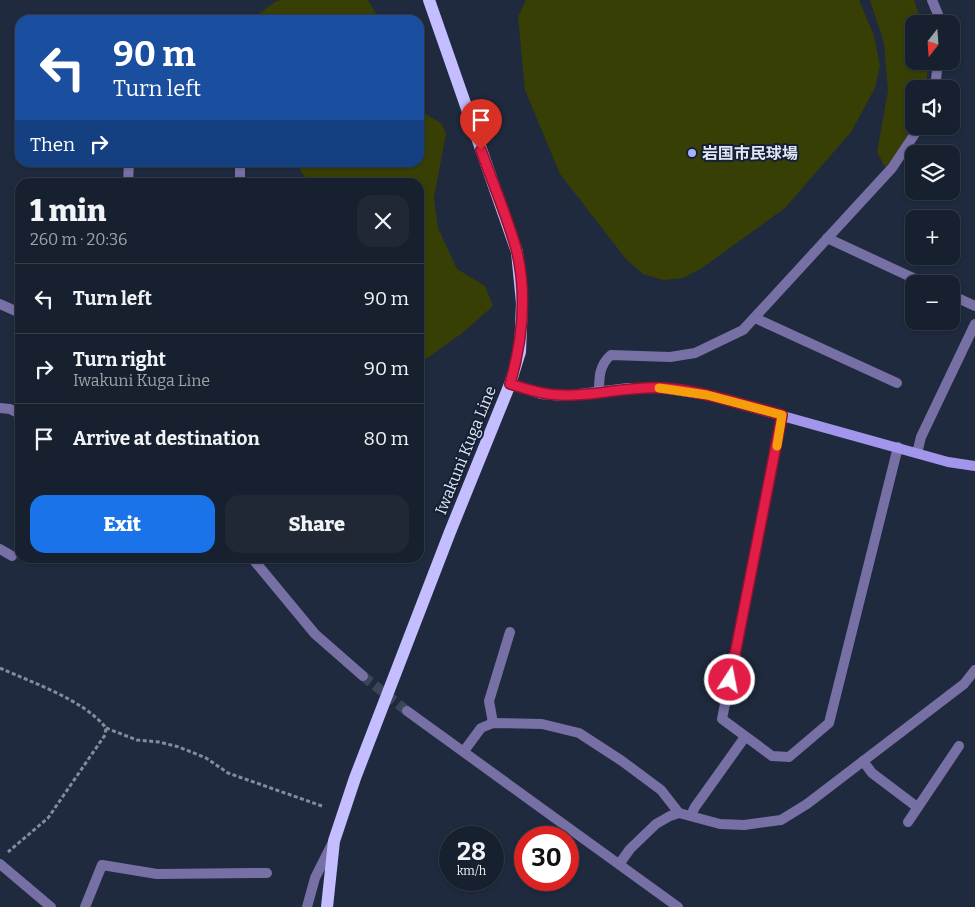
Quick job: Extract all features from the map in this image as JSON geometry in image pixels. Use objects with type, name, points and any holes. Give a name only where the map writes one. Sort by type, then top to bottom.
[{"type":"main road","name":"Iwakuni Kuga Line","points":[[327,907],[334,840],[358,769],[510,384],[520,342],[522,303],[517,252],[430,0]]},
{"type":"street","points":[[932,0],[938,15]]},
{"type":"street","points":[[599,393],[600,371],[605,360],[611,355],[670,357],[695,353],[743,330],[892,168],[914,135]]},
{"type":"street","points":[[827,238],[907,275]]},
{"type":"street","points":[[960,300],[975,306]]},
{"type":"street","points":[[0,304],[15,311]]},
{"type":"street","points":[[755,318],[897,383]]},
{"type":"street","points":[[917,453],[921,437],[975,324]]},
{"type":"street","points":[[510,384],[541,394],[563,396],[630,388],[664,388],[707,395],[948,462],[975,466]]},
{"type":"street","points":[[0,408],[15,412]]},
{"type":"street","points":[[782,415],[722,719],[772,756],[789,757],[830,723],[898,447]]},
{"type":"street","points":[[0,549],[12,556]]},
{"type":"street","points":[[256,563],[315,634],[363,676]]},
{"type":"street","points":[[493,723],[489,702],[510,632]]},
{"type":"street","points":[[620,864],[630,849],[656,824],[679,813],[720,824],[744,825],[781,820],[807,804],[964,684],[975,670]]},
{"type":"street","points":[[407,711],[678,907]]},
{"type":"street","points":[[464,751],[481,728],[493,723],[542,724],[579,733],[622,760],[661,790],[679,813]]},
{"type":"street","points":[[691,815],[745,737]]},
{"type":"street","points":[[908,822],[959,746]]},
{"type":"street","points":[[863,761],[872,773],[917,808]]},
{"type":"street","points":[[306,907],[315,878],[334,840]]},
{"type":"street","points":[[0,864],[50,907]]},
{"type":"street","points":[[85,907],[102,865],[157,874],[267,873]]},
{"type":"path","points":[[0,668],[52,692],[97,716],[106,728],[137,740],[159,742],[179,747],[206,758],[228,773],[322,806]]},
{"type":"path","points":[[7,853],[48,818],[106,735],[106,728]]},
{"type":"green space","points":[[282,0],[368,0],[377,15],[257,15],[275,2]]},
{"type":"green space","name":"岩国市民球場","points":[[526,0],[859,0],[874,36],[880,66],[875,88],[851,132],[785,208],[702,268],[683,278],[663,280],[643,274],[626,259],[560,174],[525,90],[518,17]]},
{"type":"green space","points":[[870,0],[914,0],[919,15],[905,15],[905,70],[927,70],[927,80],[905,80],[905,135],[907,135],[893,159],[885,167],[877,152],[888,91],[884,43]]},
{"type":"green space","points":[[424,112],[441,123],[446,133],[434,198],[438,228],[457,269],[485,286],[493,306],[461,334],[424,360],[424,178],[305,178],[299,167],[424,167]]},
{"type":"tunnel","points":[[363,676],[407,711]]},
{"type":"slow traffic","points":[[659,388],[707,395],[782,415],[777,446]]},
{"type":"place","name":"岩国市民球場","points":[[692,153]]},
{"type":"route","points":[[481,150],[517,252],[522,303],[520,352],[510,384],[541,394],[563,396],[630,388],[664,388],[707,395],[782,415],[781,429],[730,680]]}]
